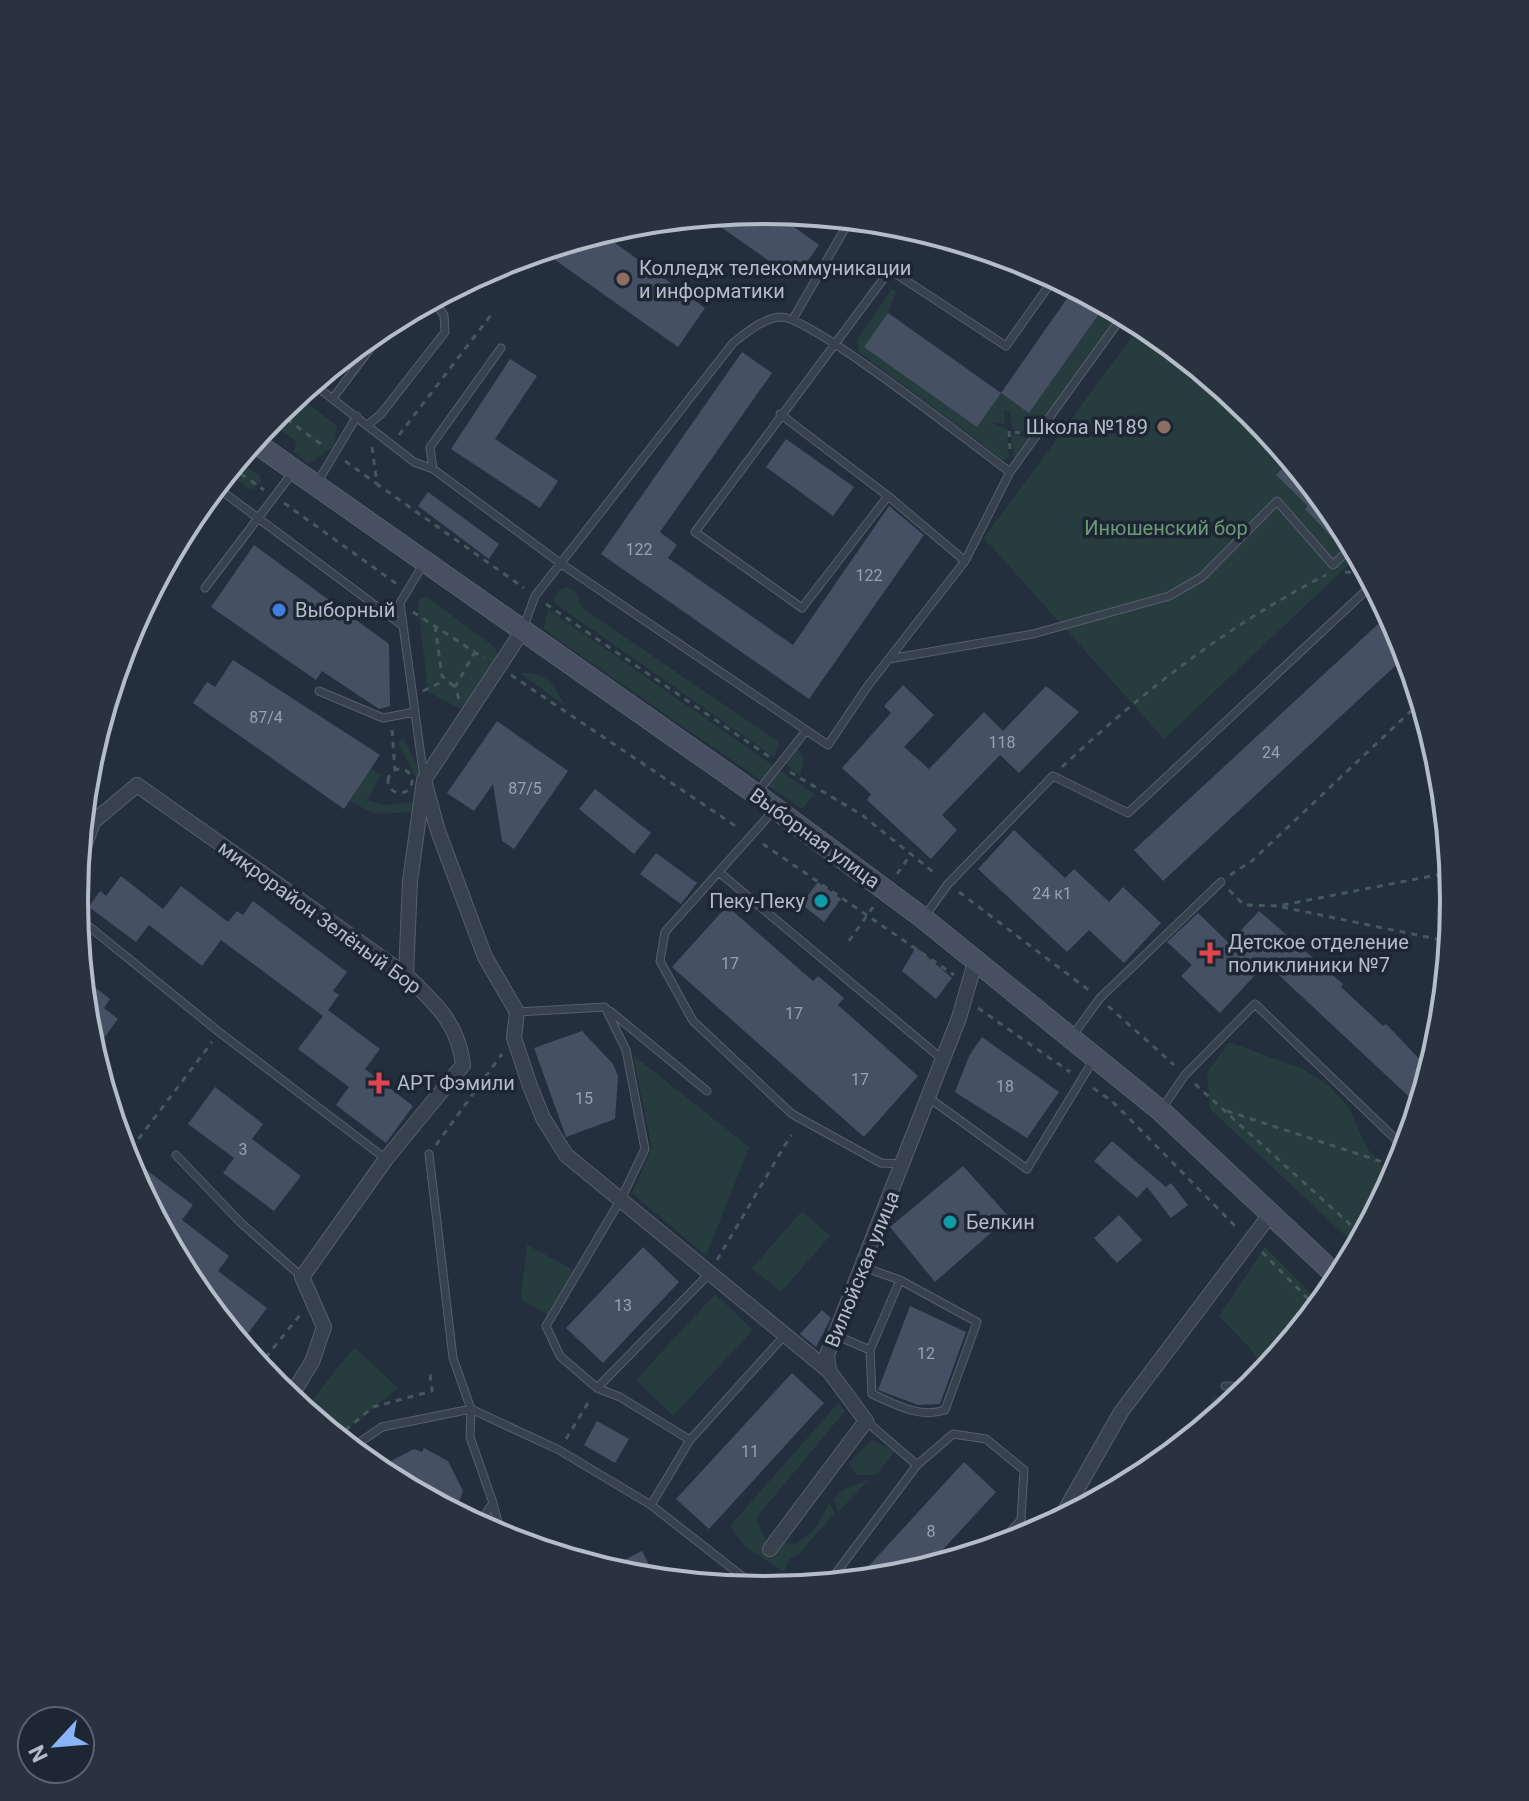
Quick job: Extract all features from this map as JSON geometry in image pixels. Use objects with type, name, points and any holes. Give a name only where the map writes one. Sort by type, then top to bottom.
[{"type":"main road","name":"Выборная улица","points":[[262,447],[756,794],[923,918],[1161,1111],[1331,1270]]},
{"type":"street","points":[[406,975],[410,881],[424,780],[523,630]]},
{"type":"street","points":[[424,780],[438,831],[485,957],[517,1012],[514,1038],[543,1118],[566,1155],[829,1371]]},
{"type":"street","name":"микрорайон Зелёный Бор","points":[[93,823],[137,785],[406,975],[443,1011],[456,1032],[463,1065],[386,1159],[302,1277]]},
{"type":"street","name":"Вилюйская улица","points":[[866,1421],[829,1371],[827,1355],[929,1098],[976,959]]},
{"type":"street","points":[[1068,1505],[1121,1412],[1188,1318],[1252,1242],[1272,1212]]},
{"type":"street","points":[[296,1388],[312,1362],[324,1327],[302,1277]]},
{"type":"street","points":[[770,1549],[866,1421]]},
{"type":"lane","points":[[793,319],[845,229]]},
{"type":"lane","points":[[888,496],[802,608],[695,532],[890,270],[1006,346],[1048,287]]},
{"type":"lane","points":[[369,424],[381,414],[445,332],[444,315],[439,308]]},
{"type":"lane","points":[[523,630],[535,596],[733,343],[756,326],[779,317],[793,319],[834,342],[1010,472]]},
{"type":"lane","points":[[321,390],[414,462],[433,469],[560,563],[828,745],[889,659],[965,561],[1010,472],[1117,324]]},
{"type":"lane","points":[[433,469],[430,447],[501,348]]},
{"type":"lane","points":[[333,398],[365,355]]},
{"type":"lane","points":[[780,414],[888,496],[965,561]]},
{"type":"lane","points":[[316,484],[357,416]]},
{"type":"lane","points":[[205,588],[256,517],[295,470]]},
{"type":"lane","points":[[225,493],[403,626]]},
{"type":"lane","points":[[889,659],[1033,634],[1169,596],[1202,577],[1277,501],[1333,565],[1345,554]]},
{"type":"lane","points":[[424,780],[400,603],[426,560]]},
{"type":"lane","points":[[923,918],[948,884],[1053,776],[1128,813],[1366,591]]},
{"type":"lane","points":[[319,691],[383,718],[415,712]]},
{"type":"lane","points":[[756,794],[805,732]]},
{"type":"lane","points":[[775,808],[665,932],[660,961],[693,1021],[792,1114],[881,1163],[904,1164]]},
{"type":"lane","points":[[720,873],[943,1060]]},
{"type":"lane","points":[[1072,1037],[1100,998],[1221,882]]},
{"type":"lane","points":[[89,926],[219,1032],[386,1159]]},
{"type":"lane","points":[[1161,1111],[1185,1075],[1255,1004],[1397,1140]]},
{"type":"lane","points":[[517,1012],[605,1007],[707,1091]]},
{"type":"lane","points":[[605,1007],[626,1050],[645,1149],[621,1199],[546,1326],[560,1356],[597,1388],[620,1397],[690,1440]]},
{"type":"lane","points":[[929,1098],[1027,1169],[1095,1057]]},
{"type":"lane","points":[[429,1154],[453,1358],[471,1409],[470,1437],[498,1522]]},
{"type":"lane","points":[[176,1155],[240,1222],[302,1277]]},
{"type":"lane","points":[[863,1267],[900,1280],[977,1322],[945,1410],[932,1415],[912,1411],[872,1394],[870,1350],[900,1280]]},
{"type":"lane","points":[[597,1388],[709,1274]]},
{"type":"lane","points":[[835,1335],[870,1350]]},
{"type":"lane","points":[[651,1505],[690,1440],[784,1336]]},
{"type":"lane","points":[[1225,1386],[1235,1386]]},
{"type":"lane","points":[[360,1442],[382,1427],[471,1409],[559,1450],[651,1505],[742,1577]]},
{"type":"lane","points":[[866,1421],[917,1465]]},
{"type":"lane","points":[[836,1573],[917,1465],[953,1434],[986,1439],[1024,1470],[1021,1520],[1011,1530]]},
{"type":"lane","points":[[484,1516],[493,1503]]},
{"type":"path","points":[[392,445],[491,315]]},
{"type":"path","points":[[369,424],[377,484],[804,781]]},
{"type":"path","points":[[240,473],[395,581],[404,595]]},
{"type":"path","points":[[1053,776],[1130,703],[1267,606],[1334,571],[1356,572]]},
{"type":"path","points":[[395,581],[400,572]]},
{"type":"path","points":[[400,603],[581,719],[921,949],[966,993],[1112,1101],[1309,1300]]},
{"type":"path","points":[[435,626],[444,681]]},
{"type":"path","points":[[455,687],[475,652]]},
{"type":"path","points":[[444,681],[455,687],[466,717]]},
{"type":"path","points":[[413,696],[444,681]]},
{"type":"path","points":[[1414,711],[1253,860],[1221,882],[1244,905],[1278,906],[1440,940]]},
{"type":"path","points":[[390,716],[395,770]]},
{"type":"path","points":[[403,769],[411,777],[411,785],[402,793],[389,786],[389,774],[395,770],[403,769]]},
{"type":"path","points":[[897,874],[911,854]]},
{"type":"path","points":[[1278,906],[1440,874]]},
{"type":"path","points":[[849,941],[873,907]]},
{"type":"path","points":[[1100,998],[1355,1229]]},
{"type":"path","points":[[134,1145],[219,1032]]},
{"type":"path","points":[[429,1154],[514,1038]]},
{"type":"path","points":[[1223,1110],[1388,1164]]},
{"type":"path","points":[[709,1274],[791,1135]]},
{"type":"path","points":[[266,1357],[312,1300]]},
{"type":"path","points":[[345,1431],[373,1407],[432,1391],[430,1373]]},
{"type":"path","points":[[559,1450],[597,1388]]},
{"type":"green space","points":[[892,289],[896,293],[888,313],[1029,413],[1100,313],[1115,322],[1034,434],[1012,429],[1010,411],[1004,411],[1005,424],[993,423],[1007,429],[1009,457],[1003,460],[859,352],[857,340]]},
{"type":"green space","name":"Инюшенский бор","points":[[1134,334],[1211,392],[1243,422],[1301,489],[1351,563],[1164,739],[984,538]]},
{"type":"green space","points":[[307,403],[337,426],[334,446],[309,464],[294,452],[296,441],[280,429]]},
{"type":"green space","points":[[1011,434],[1032,438],[1014,460]]},
{"type":"green space","points":[[246,466],[260,476],[260,483],[251,490],[236,479]]},
{"type":"green space","points":[[568,587],[576,592],[582,608],[779,742],[774,757],[553,602],[559,590]]},
{"type":"green space","points":[[427,597],[496,648],[498,659],[466,705],[459,708],[428,692],[418,606],[419,600]]},
{"type":"green space","points":[[548,609],[814,794],[802,809],[550,634],[544,629]]},
{"type":"green space","points":[[520,673],[536,674],[548,680],[564,705]]},
{"type":"green space","points":[[403,737],[423,778],[419,796],[413,795],[417,780],[398,743]]},
{"type":"green space","points":[[796,746],[804,758],[800,776],[784,763]]},
{"type":"green space","points":[[370,768],[381,775],[367,800],[386,805],[414,802],[415,812],[374,814],[349,800]]},
{"type":"green space","points":[[1229,1042],[1303,1069],[1329,1086],[1349,1108],[1367,1148],[1385,1170],[1350,1240],[1210,1109],[1207,1073]]},
{"type":"green space","points":[[633,1055],[749,1147],[706,1256],[632,1193],[652,1148]]},
{"type":"green space","points":[[802,1211],[830,1236],[781,1292],[752,1268]]},
{"type":"green space","points":[[527,1245],[578,1272],[552,1317],[521,1299]]},
{"type":"green space","points":[[1265,1247],[1313,1296],[1259,1362],[1219,1316]]},
{"type":"green space","points":[[715,1294],[753,1330],[673,1416],[636,1380]]},
{"type":"green space","points":[[354,1347],[398,1388],[345,1431],[311,1402]]},
{"type":"green space","points":[[1213,1396],[1224,1397],[1211,1409],[1209,1411]]},
{"type":"green space","points":[[838,1403],[845,1411],[756,1518],[770,1549],[776,1542],[796,1544],[815,1529],[829,1503],[835,1513],[797,1556],[790,1558],[784,1572],[745,1546],[730,1526]]},
{"type":"green space","points":[[872,1440],[895,1451],[876,1475],[856,1475],[849,1463]]},
{"type":"green space","points":[[869,1480],[838,1512],[834,1499],[844,1489]]},
{"type":"building","name":"Колледж телекоммуникации и информатики","points":[[718,225],[791,225],[819,245],[795,279]]},
{"type":"building","name":"Колледж телекоммуникации и информатики","points":[[613,242],[705,308],[678,347],[553,258]]},
{"type":"building","points":[[1068,296],[1100,313],[1029,413],[1001,393]]},
{"type":"building","points":[[888,313],[1001,393],[977,427],[864,347]]},
{"type":"building","points":[[742,352],[772,373],[660,532],[677,545],[668,558],[793,645],[889,506],[924,535],[809,699],[601,554]]},
{"type":"building","points":[[510,359],[537,376],[495,439],[558,481],[540,508],[451,449]]},
{"type":"building","points":[[786,439],[854,487],[833,516],[766,467]]},
{"type":"building","points":[[1283,467],[1340,546],[1305,509],[1308,506],[1276,475]]},
{"type":"building","points":[[428,492],[499,544],[489,559],[418,506]]},
{"type":"building","name":"Выборный","points":[[254,545],[389,644],[390,706],[379,709],[322,671],[316,680],[211,607]]},
{"type":"building","points":[[1381,622],[1398,663],[1163,881],[1134,850]]},
{"type":"building","points":[[233,660],[380,755],[344,809],[193,703],[207,682],[215,687]]},
{"type":"building","points":[[903,685],[934,715],[904,747],[929,769],[984,712],[1003,731],[1046,686],[1079,712],[1019,773],[1000,755],[942,815],[957,830],[931,859],[867,800],[871,794],[842,768],[891,713],[884,706]]},
{"type":"building","points":[[497,721],[568,771],[514,849],[502,841],[493,784],[474,811],[447,793]]},
{"type":"building","points":[[595,789],[651,833],[634,854],[579,809]]},
{"type":"building","points":[[1014,830],[1065,878],[1074,869],[1109,902],[1123,887],[1161,923],[1124,963],[1089,930],[1067,952],[978,869]]},
{"type":"building","points":[[656,853],[697,883],[681,904],[640,874]]},
{"type":"building","points":[[121,876],[163,909],[181,886],[228,922],[237,911],[243,915],[253,901],[347,972],[333,991],[339,995],[328,1010],[380,1049],[365,1069],[413,1106],[386,1143],[336,1105],[349,1087],[298,1049],[323,1016],[221,940],[202,966],[149,925],[136,942],[89,907],[100,891],[106,896]]},
{"type":"building","name":"Пеку-Пеку","points":[[818,882],[841,899],[824,922],[801,904]]},
{"type":"building","points":[[727,906],[813,981],[818,976],[844,998],[838,1005],[918,1076],[864,1137],[672,967]]},
{"type":"building","points":[[1259,911],[1343,984],[1341,987],[1383,1026],[1386,1024],[1421,1061],[1411,1099],[1266,963],[1220,1013],[1181,976],[1192,965],[1167,942],[1198,913],[1229,943]]},
{"type":"building","points":[[916,947],[952,978],[936,999],[902,971]]},
{"type":"building","points":[[94,986],[110,999],[104,1008],[118,1019],[103,1040]]},
{"type":"building","points":[[582,1031],[613,1064],[618,1076],[615,1119],[566,1137],[534,1048]]},
{"type":"building","points":[[982,1037],[1059,1092],[1027,1138],[955,1092],[969,1056]]},
{"type":"building","points":[[215,1087],[263,1124],[252,1139],[301,1176],[274,1211],[223,1173],[234,1158],[188,1124]]},
{"type":"building","points":[[1112,1141],[1166,1187],[1171,1183],[1188,1205],[1171,1218],[1147,1187],[1137,1198],[1094,1161]]},
{"type":"building","name":"Белкин","points":[[963,1166],[1009,1217],[935,1282],[890,1227]]},
{"type":"building","points":[[143,1167],[193,1205],[182,1220],[229,1256],[218,1271],[267,1308],[247,1335],[202,1276],[179,1239]]},
{"type":"building","points":[[1119,1215],[1142,1240],[1117,1263],[1094,1238]]},
{"type":"building","points":[[643,1247],[679,1282],[603,1363],[566,1328]]},
{"type":"building","points":[[910,1306],[966,1332],[940,1404],[918,1405],[878,1390]]},
{"type":"building","points":[[822,1310],[831,1318],[816,1347],[800,1334]]},
{"type":"building","points":[[792,1373],[824,1403],[709,1529],[676,1499]]},
{"type":"building","points":[[597,1421],[629,1439],[615,1463],[584,1445]]},
{"type":"building","points":[[424,1448],[448,1461],[463,1491],[459,1504],[388,1462],[414,1449],[422,1452]]},
{"type":"building","points":[[964,1462],[996,1492],[938,1554],[866,1569]]},
{"type":"building","points":[[642,1551],[650,1567],[633,1564],[621,1561]]},
{"type":"place","name":"Колледж телекоммуникации и информатики","points":[[623,279]]},
{"type":"place","name":"Школа №189","points":[[1164,427]]},
{"type":"place","name":"Выборный","points":[[279,610]]},
{"type":"place","name":"Пеку-Пеку","points":[[821,901]]},
{"type":"place","name":"Детское отделение поликлиники №7","points":[[1210,953]]},
{"type":"place","name":"АРТ Фэмили","points":[[379,1083]]},
{"type":"place","name":"Белкин","points":[[950,1222]]}]
